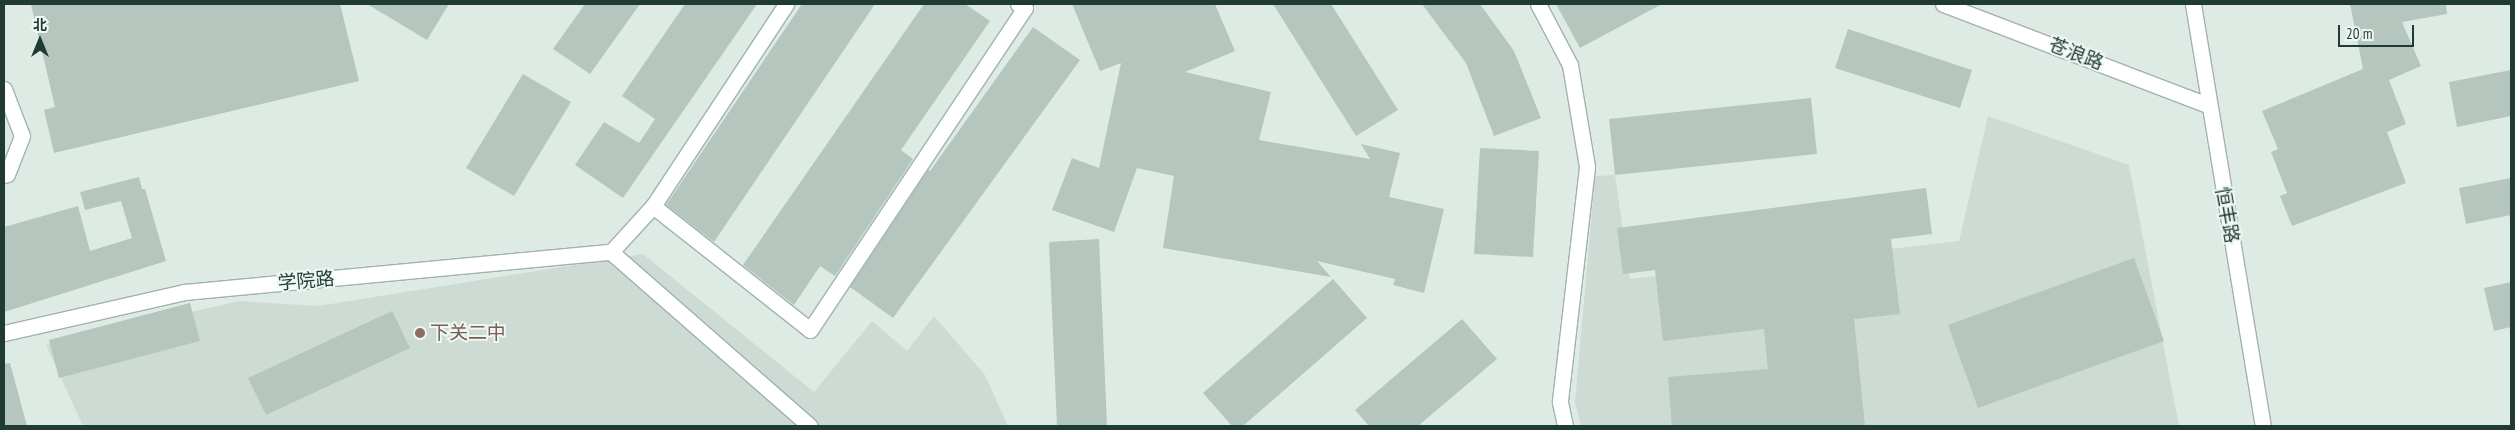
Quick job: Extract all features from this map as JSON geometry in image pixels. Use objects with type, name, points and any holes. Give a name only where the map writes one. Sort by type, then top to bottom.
[{"type":"street","points":[[786,4],[653,206],[611,252],[810,426]]},
{"type":"street","points":[[653,206],[810,330],[1025,8],[1018,4]]},
{"type":"street","points":[[1538,4],[1570,65],[1587,167],[1560,402],[1565,426]]},
{"type":"street","name":"苍浪路","points":[[1943,4],[2208,104]]},
{"type":"street","name":"恒丰路","points":[[2193,4],[2208,104],[2263,426]]},
{"type":"street","points":[[4,88],[22,136],[7,174],[4,176]]},
{"type":"street","name":"学院路","points":[[4,333],[184,292],[611,252]]},
{"type":"shaded area","points":[[1988,116],[2129,165],[2179,426],[1581,426],[1575,402],[1595,176],[1615,175],[1630,279],[1959,241]]},
{"type":"shaded area","name":"下关二中","points":[[643,254],[814,392],[872,321],[907,351],[934,316],[985,375],[1008,426],[83,426],[46,345],[239,301],[318,306]]},
{"type":"building","points":[[31,4],[340,4],[359,81],[54,153],[44,110],[55,107]]},
{"type":"building","points":[[367,4],[449,4],[427,40]]},
{"type":"building","points":[[585,4],[640,4],[590,74],[553,49]]},
{"type":"building","points":[[685,4],[757,4],[623,198],[575,165],[604,122],[639,143],[655,119],[622,96]]},
{"type":"building","points":[[802,4],[875,4],[714,242],[666,205]]},
{"type":"building","points":[[924,4],[965,4],[990,21],[901,150],[913,159],[835,276],[820,266],[794,305],[743,265]]},
{"type":"building","points":[[1072,4],[1215,4],[1235,51],[1185,72],[1271,92],[1259,140],[1370,159],[1361,144],[1400,153],[1389,197],[1444,209],[1424,293],[1393,285],[1395,279],[1317,261],[1331,277],[1163,248],[1174,176],[1137,168],[1114,232],[1052,210],[1072,158],[1099,168],[1121,63],[1100,71]]},
{"type":"building","points":[[1273,4],[1331,4],[1398,110],[1356,136]]},
{"type":"building","points":[[1422,4],[1480,4],[1514,51],[1541,118],[1494,136],[1466,63]]},
{"type":"building","points":[[1556,4],[1662,4],[1580,48]]},
{"type":"building","points":[[2350,4],[2446,4],[2447,14],[2402,22],[2421,66],[2389,80],[2406,124],[2387,132],[2406,183],[2292,226],[2280,196],[2287,193],[2271,152],[2278,149],[2262,111],[2363,69]]},
{"type":"building","points":[[1033,27],[1080,60],[893,318],[850,287],[928,170],[930,171]]},
{"type":"building","points":[[1848,29],[1972,70],[1960,108],[1835,68]]},
{"type":"building","points":[[2511,70],[2511,116],[2457,127],[2449,82]]},
{"type":"building","points":[[523,74],[571,102],[514,196],[466,168]]},
{"type":"building","points":[[1811,98],[1817,154],[1615,175],[1609,119]]},
{"type":"building","points":[[1480,148],[1539,151],[1533,257],[1474,254]]},
{"type":"building","points":[[139,177],[142,189],[145,189],[166,261],[4,312],[4,227],[78,206],[90,251],[132,238],[121,201],[85,210],[80,192]]},
{"type":"building","points":[[2511,178],[2511,215],[2466,224],[2459,188]]},
{"type":"building","points":[[1926,188],[1932,234],[1891,239],[1900,314],[1854,319],[1865,426],[1672,426],[1668,377],[1768,369],[1764,329],[1663,341],[1655,270],[1623,274],[1617,228]]},
{"type":"building","points":[[1099,239],[1107,426],[1057,426],[1049,242]]},
{"type":"building","points":[[2134,258],[2164,341],[1978,408],[1948,325]]},
{"type":"building","points":[[1333,279],[1367,318],[1243,426],[1232,426],[1203,393]]},
{"type":"building","points":[[2511,282],[2511,327],[2494,331],[2484,288]]},
{"type":"building","points":[[190,303],[200,341],[59,378],[49,340]]},
{"type":"building","points":[[392,311],[410,348],[266,415],[248,378]]},
{"type":"building","points":[[1462,319],[1497,359],[1418,426],[1369,426],[1355,410]]},
{"type":"building","points":[[10,363],[27,426],[4,426],[4,364]]},
{"type":"place","name":"下关二中","points":[[420,333]]}]
